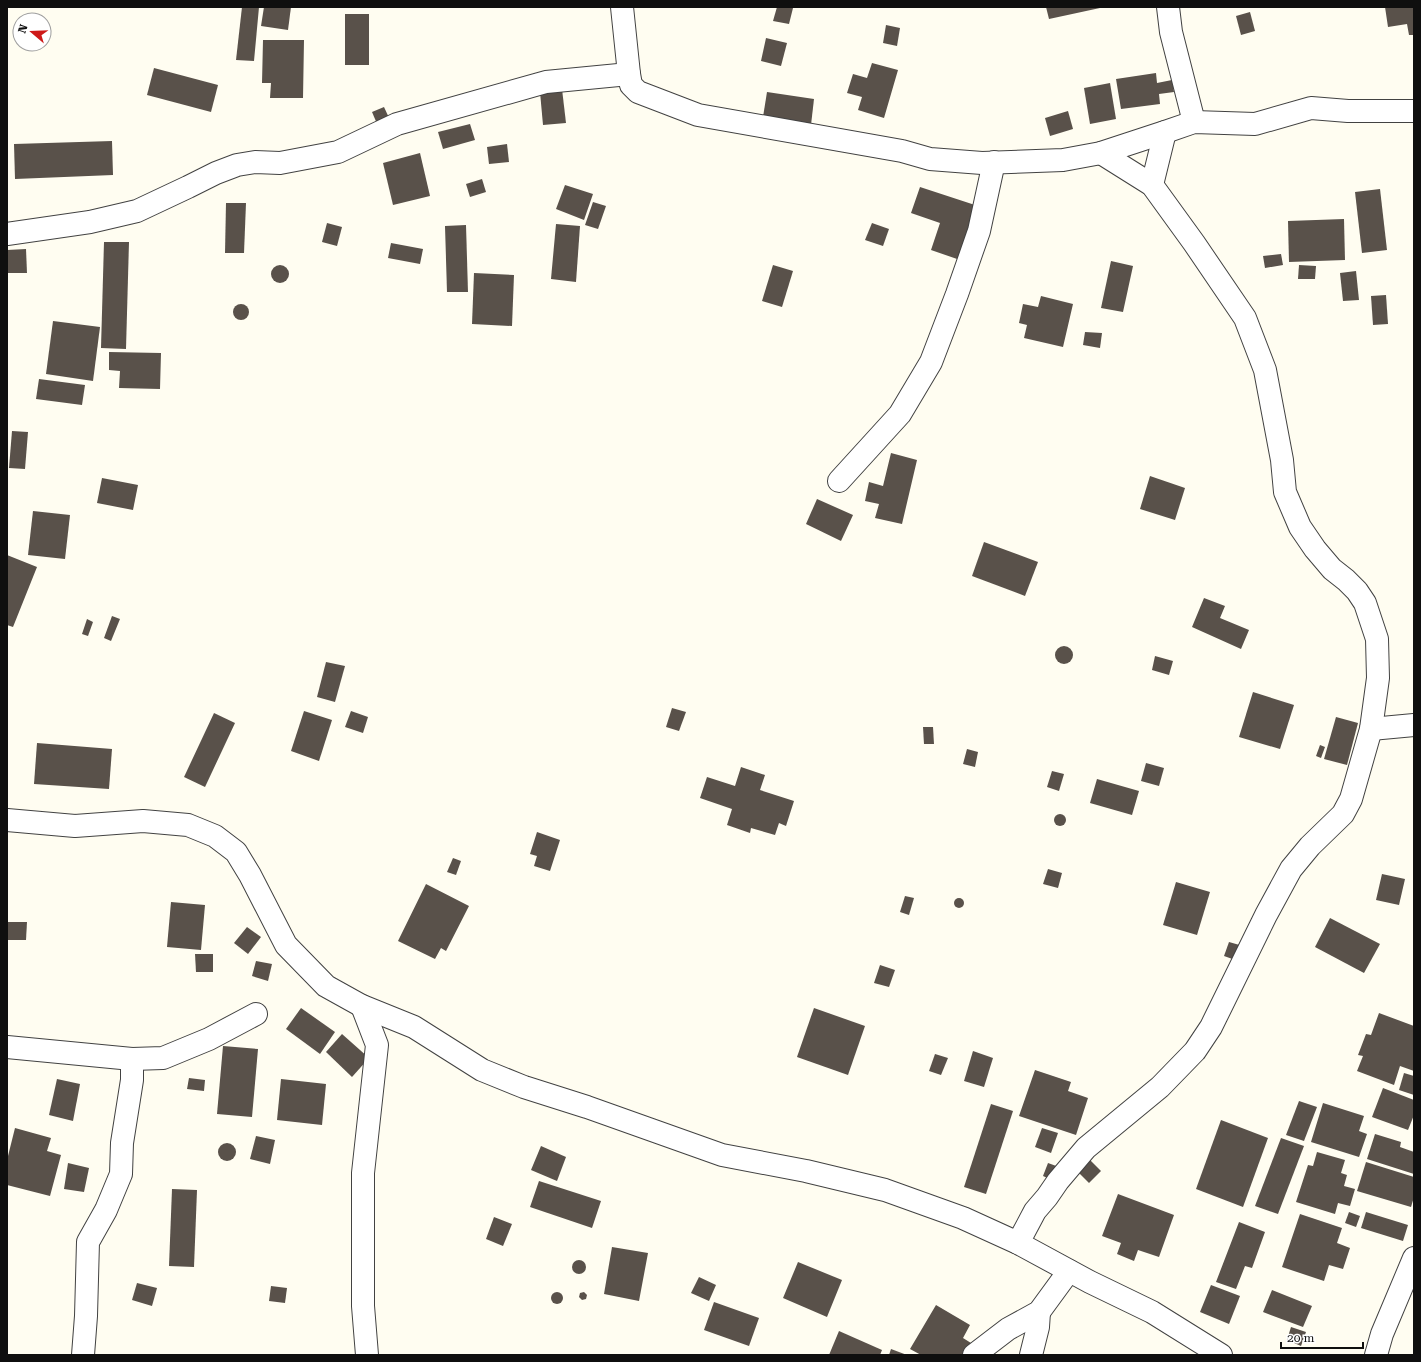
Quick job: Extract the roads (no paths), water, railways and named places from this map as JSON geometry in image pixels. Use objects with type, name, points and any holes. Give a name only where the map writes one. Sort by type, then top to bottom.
[{"type":"street","points":[[622,7],[631,85],[638,92],[698,115],[902,151],[930,159],[982,163],[1063,160],[1101,153],[1194,122],[1255,124],[1311,108],[1348,111],[1414,111]]},
{"type":"street","points":[[1168,7],[1171,32],[1194,122]]},
{"type":"street","points":[[7,234],[90,222],[137,211],[188,188],[216,173],[237,165],[255,162],[280,163],[338,152],[397,124],[546,82],[629,74]]},
{"type":"street","points":[[1152,185],[1165,132]]},
{"type":"street","points":[[1018,1243],[1035,1212],[1058,1181],[1086,1148],[1160,1087],[1196,1051],[1211,1027],[1266,915],[1291,869],[1310,846],[1343,814],[1351,798],[1371,729],[1378,678],[1377,638],[1365,603],[1346,580],[1332,569],[1315,549],[1300,527],[1285,492],[1282,460],[1265,370],[1245,318],[1152,185],[1101,153]]},
{"type":"street","points":[[839,481],[900,414],[931,362],[979,231],[994,162]]},
{"type":"street","points":[[1371,729],[1414,724]]},
{"type":"street","points":[[7,820],[75,826],[143,821],[188,825],[215,836],[236,852],[250,875],[286,944],[326,986],[362,1006],[414,1028],[482,1070],[524,1087],[587,1107],[722,1155],[806,1171],[885,1190],[963,1218],[1018,1243],[1090,1282],[1152,1312],[1221,1355]]},
{"type":"street","points":[[362,1006],[377,1045],[363,1173],[363,1291],[367,1355]]},
{"type":"street","points":[[7,1047],[132,1059],[163,1058],[209,1039],[256,1014]]},
{"type":"street","points":[[83,1355],[86,1316],[88,1242],[106,1210],[121,1174],[122,1143],[132,1080],[132,1059]]},
{"type":"street","points":[[1376,1355],[1382,1334],[1414,1258]]},
{"type":"street","points":[[974,1355],[1008,1329],[1039,1312],[1069,1271]]},
{"type":"street","points":[[1031,1355],[1038,1327],[1039,1312]]}]
